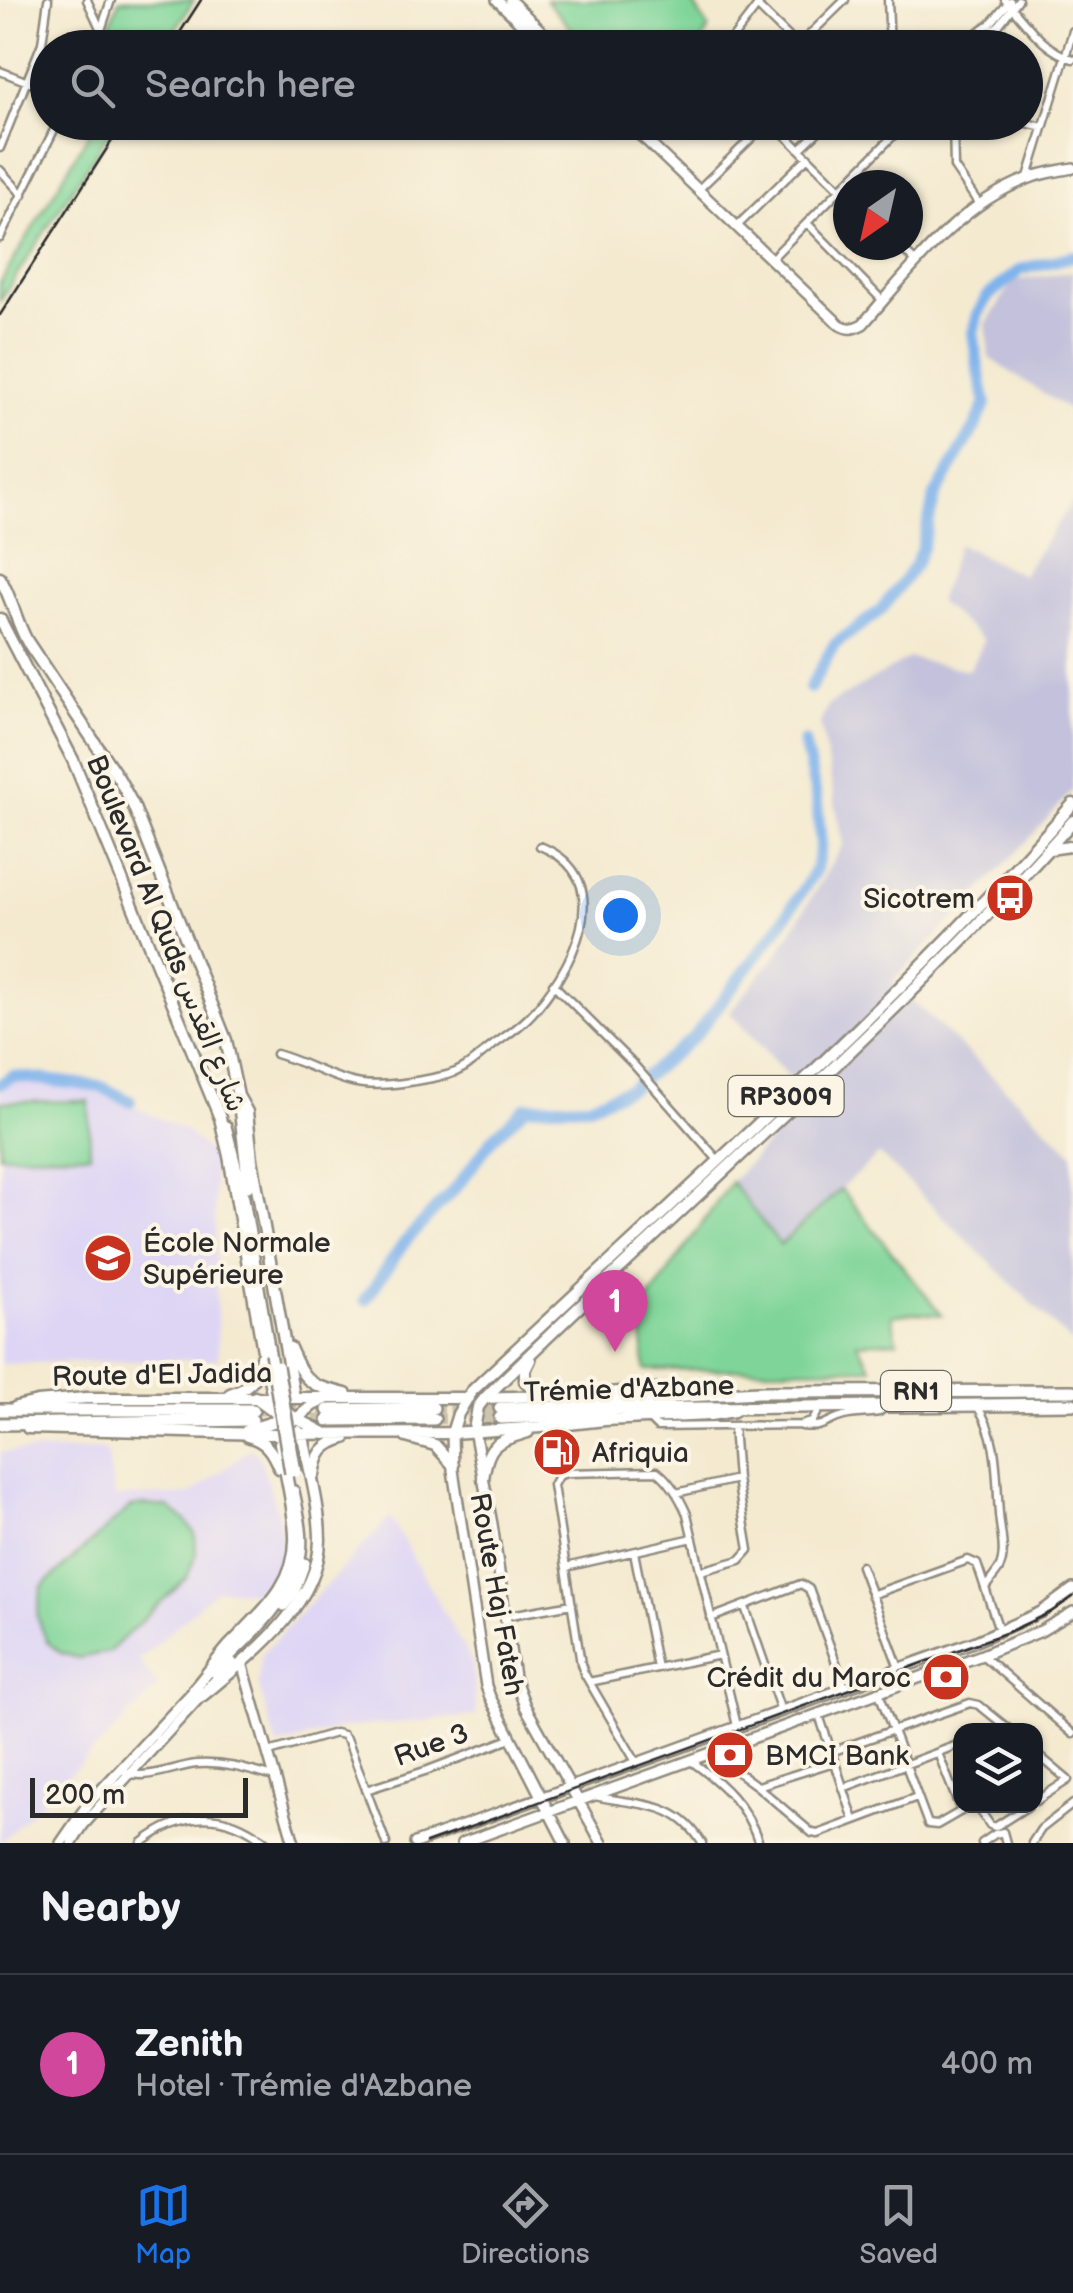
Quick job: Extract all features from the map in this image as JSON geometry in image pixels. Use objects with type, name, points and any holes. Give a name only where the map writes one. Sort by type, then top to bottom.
[{"type":"highway","name":"RN1","points":[[759,1392],[1073,1390]]},
{"type":"highway","name":"Trémie d'Azbane","points":[[498,1418],[613,1400],[759,1392]]},
{"type":"highway","name":"RN1","points":[[760,1408],[1073,1404]]},
{"type":"highway","name":"Trémie d'Azbane","points":[[498,1418],[618,1408],[760,1408]]},
{"type":"highway","points":[[2,1409],[40,1416]]},
{"type":"highway","points":[[0,1425],[40,1416],[257,1410]]},
{"type":"highway","points":[[328,1410],[433,1414]]},
{"type":"main road","name":"Boulevard Al Quds شارع القدس","points":[[0,578],[12,600],[18,626],[120,779],[133,805],[226,1040],[238,1096],[247,1112],[294,1397]]},
{"type":"main road","name":"Boulevard Al Quds شارع القدس","points":[[0,619],[73,760],[220,1118],[269,1352],[274,1397]]},
{"type":"main road","name":"RP3009","points":[[488,1376],[932,955],[1073,804]]},
{"type":"main road","name":"RP3009","points":[[477,1400],[542,1343],[926,976],[1073,821]]},
{"type":"main road","points":[[282,1328],[301,1372],[309,1381],[327,1390],[366,1399],[477,1400],[698,1387],[759,1392]]},
{"type":"main road","points":[[542,1343],[524,1376],[530,1386],[549,1396]]},
{"type":"main road","points":[[223,1397],[252,1383],[269,1352]]},
{"type":"main road","points":[[446,1397],[488,1376]]},
{"type":"main road","points":[[386,1433],[426,1432],[458,1420],[477,1400],[488,1376]]},
{"type":"main road","name":"Route d'El Jadida","points":[[2,1409],[86,1398],[223,1397],[257,1410],[274,1397],[294,1397],[328,1410],[366,1399]]},
{"type":"main road","points":[[274,1397],[287,1421]]},
{"type":"main road","points":[[198,1692],[225,1650],[274,1599],[293,1564],[295,1532],[280,1443],[294,1397]]},
{"type":"main road","points":[[446,1397],[458,1420],[474,1430]]},
{"type":"main road","points":[[477,1400],[483,1420],[498,1418],[540,1428]]},
{"type":"main road","points":[[474,1430],[477,1400]]},
{"type":"main road","points":[[287,1421],[313,1405]]},
{"type":"main road","points":[[313,1405],[328,1410]]},
{"type":"main road","points":[[313,1405],[310,1421],[326,1434]]},
{"type":"main road","points":[[484,1480],[486,1459],[496,1442],[540,1428],[760,1408]]},
{"type":"main road","points":[[257,1410],[287,1421]]},
{"type":"main road","points":[[257,1410],[326,1434]]},
{"type":"main road","points":[[257,1410],[237,1433],[266,1444],[290,1502]]},
{"type":"main road","points":[[474,1430],[498,1418]]},
{"type":"main road","points":[[458,1420],[474,1430]]},
{"type":"main road","name":"Route d'El Jadida","points":[[0,1425],[65,1431],[237,1433],[287,1421],[301,1434],[386,1433]]},
{"type":"main road","points":[[312,1486],[318,1456],[324,1448],[340,1439],[370,1433]]},
{"type":"main road","points":[[386,1433],[430,1442],[453,1465]]},
{"type":"main road","points":[[198,1692],[242,1662],[292,1612],[314,1573],[320,1541],[301,1434]]},
{"type":"street","points":[[44,30],[48,0]]},
{"type":"street","points":[[87,0],[100,29]]},
{"type":"street","points":[[100,29],[111,0]]},
{"type":"street","points":[[497,0],[528,30]]},
{"type":"street","points":[[510,0],[540,30]]},
{"type":"street","points":[[816,30],[845,0]]},
{"type":"street","points":[[889,0],[890,30]]},
{"type":"street","points":[[981,30],[1009,3],[1018,0]]},
{"type":"street","points":[[739,30],[760,3],[784,30]]},
{"type":"street","points":[[994,30],[1009,3]]},
{"type":"street","points":[[1009,3],[1032,30]]},
{"type":"street","points":[[1043,127],[1070,58],[1073,32]]},
{"type":"street","points":[[1043,43],[1070,58]]},
{"type":"street","points":[[0,71],[30,82]]},
{"type":"street","points":[[0,148],[30,73]]},
{"type":"street","points":[[0,236],[50,140]]},
{"type":"street","points":[[645,140],[846,329],[862,324],[916,262],[979,204],[1028,178],[1073,168]]},
{"type":"street","points":[[698,190],[751,140]]},
{"type":"street","points":[[789,140],[833,182]]},
{"type":"street","points":[[800,150],[810,140]]},
{"type":"street","points":[[860,170],[889,140]]},
{"type":"street","points":[[953,140],[954,166],[979,204]]},
{"type":"street","points":[[1028,178],[1039,140]]},
{"type":"street","points":[[736,226],[808,158]]},
{"type":"street","points":[[0,170],[24,195]]},
{"type":"street","points":[[772,259],[833,198]]},
{"type":"street","points":[[806,224],[883,301]]},
{"type":"street","points":[[276,1054],[349,1082],[394,1084],[460,1071],[514,1032],[553,984],[580,934],[585,911],[576,873],[558,854],[540,846]]},
{"type":"street","points":[[1034,848],[1073,846]]},
{"type":"street","points":[[553,984],[635,1066],[718,1160]]},
{"type":"street","points":[[199,1064],[224,1120],[246,1197]]},
{"type":"street","points":[[72,1843],[125,1772],[273,1610],[294,1578],[302,1542],[246,1197],[238,1096]]},
{"type":"street","points":[[976,1405],[988,1422],[995,1455],[1001,1525],[999,1568],[985,1588]]},
{"type":"street","points":[[648,1418],[656,1427],[812,1427],[830,1424],[844,1416],[880,1412],[885,1406]]},
{"type":"street","points":[[801,1426],[812,1422],[822,1407]]},
{"type":"street","name":"Route Haj Fateh","points":[[458,1420],[453,1465],[486,1686],[565,1843]]},
{"type":"street","points":[[700,1571],[740,1560],[750,1548],[733,1426]]},
{"type":"street","name":"Route Haj Fateh","points":[[474,1430],[519,1693],[602,1843]]},
{"type":"street","points":[[636,1762],[581,1664],[553,1485],[558,1476],[566,1473],[656,1471],[676,1494],[687,1514],[737,1726]]},
{"type":"street","points":[[676,1494],[738,1479]]},
{"type":"street","points":[[566,1567],[693,1538]]},
{"type":"street","points":[[634,1552],[657,1668]]},
{"type":"street","points":[[871,1594],[968,1560],[977,1564],[1000,1631]]},
{"type":"street","points":[[861,1566],[899,1668]]},
{"type":"street","points":[[711,1618],[805,1585],[844,1687]]},
{"type":"street","points":[[415,1843],[1000,1631],[1041,1612],[1073,1588]]},
{"type":"street","points":[[506,1616],[572,1604]]},
{"type":"street","points":[[744,1607],[780,1710]]},
{"type":"street","points":[[462,1843],[982,1655],[1073,1612]]},
{"type":"street","points":[[589,1682],[720,1655]]},
{"type":"street","points":[[982,1655],[1073,1734]]},
{"type":"street","points":[[242,1662],[294,1843]]},
{"type":"street","points":[[878,1693],[930,1826],[938,1826],[958,1813]]},
{"type":"street","points":[[831,1752],[975,1702],[1001,1723]]},
{"type":"street","points":[[820,1715],[854,1820]]},
{"type":"street","points":[[270,1752],[339,1733],[348,1741],[386,1843]]},
{"type":"street","name":"Rue 3","points":[[366,1790],[510,1738]]},
{"type":"street","points":[[843,1788],[953,1747]]},
{"type":"street","points":[[938,1752],[953,1790]]},
{"type":"street","points":[[712,1754],[812,1833],[917,1797]]},
{"type":"street","points":[[690,1760],[731,1794],[744,1810],[759,1843]]},
{"type":"street","points":[[757,1786],[834,1762]]},
{"type":"street","points":[[61,1843],[88,1804],[125,1772],[145,1774],[186,1765],[214,1764],[276,1777]]},
{"type":"street","points":[[1043,1764],[1068,1780],[1043,1796]]},
{"type":"street","points":[[594,1796],[667,1810],[682,1820],[702,1843]]},
{"type":"street","points":[[1032,1843],[1041,1829],[1073,1804]]},
{"type":"street","points":[[979,1813],[995,1827],[1017,1813]]},
{"type":"street","points":[[142,1843],[184,1820],[211,1818],[238,1824],[267,1843]]},
{"type":"street","points":[[982,1843],[1004,1832],[1006,1843]]},
{"type":"shaded area","points":[[1073,271],[1073,413],[989,358],[986,324],[1013,281]]},
{"type":"shaded area","points":[[1073,501],[1073,790],[893,982],[1073,1153],[1073,1344],[879,1154],[779,1245],[731,1182],[809,1099],[729,1012],[779,952],[843,844],[820,723],[828,705],[909,658],[969,670],[984,640],[938,602],[958,544],[1022,575]]},
{"type":"shaded area","name":"École Normale Supérieure","points":[[12,1079],[96,1088],[185,1131],[213,1157],[218,1359],[0,1364],[0,1088]]},
{"type":"shaded area","points":[[251,1448],[261,1461],[277,1512],[283,1543],[280,1568],[255,1592],[217,1589],[138,1661],[159,1686],[0,1843],[0,1452],[106,1450],[115,1497],[192,1494]]},
{"type":"shaded area","points":[[390,1517],[473,1664],[476,1716],[342,1728],[277,1746],[258,1684],[261,1655]]},
{"type":"green space","points":[[119,0],[194,0],[175,30],[108,30]]},
{"type":"green space","points":[[546,0],[691,0],[709,29],[708,30],[572,30]]},
{"type":"green space","points":[[85,140],[104,140],[0,301],[0,283]]},
{"type":"green space","points":[[89,1101],[90,1154],[0,1155],[0,1102]]},
{"type":"green space","points":[[731,1182],[780,1245],[841,1189],[942,1315],[892,1316],[897,1341],[857,1343],[872,1368],[645,1370],[641,1311]]},
{"type":"green space","points":[[130,1507],[168,1507],[195,1534],[196,1554],[187,1577],[109,1652],[78,1658],[61,1653],[47,1642],[37,1616],[42,1587]]},
{"type":"waterway","points":[[810,688],[834,645],[881,610],[915,565],[935,496],[986,403],[973,333],[988,296],[1020,270],[1073,256]]},
{"type":"waterway","points":[[365,1300],[404,1243],[459,1184],[493,1138],[526,1107],[589,1105],[631,1088],[694,1037],[779,927],[816,869],[821,844],[817,800],[804,742]]},
{"type":"waterway","points":[[0,1084],[13,1076],[102,1087],[130,1101]]},
{"type":"tunnel","points":[[433,1408],[500,1408]]},
{"type":"tunnel","points":[[253,1410],[328,1410]]},
{"type":"tunnel","points":[[434,1419],[500,1418]]},
{"type":"tunnel","points":[[296,1420],[328,1420]]},
{"type":"tram line","points":[[426,1843],[1008,1632],[1073,1597]]},
{"type":"railway","points":[[182,30],[201,0]]},
{"type":"railway","points":[[0,315],[112,140]]},
{"type":"place","name":"Sicotrem","points":[[1010,898]]},
{"type":"place","name":"École Normale Supérieure","points":[[108,1258]]},
{"type":"place","name":"Zenith","points":[[615,1352]]},
{"type":"place","name":"Afriquia","points":[[557,1452]]},
{"type":"place","name":"Crédit du Maroc","points":[[946,1677]]},
{"type":"place","name":"BMCI Bank","points":[[730,1755]]}]
